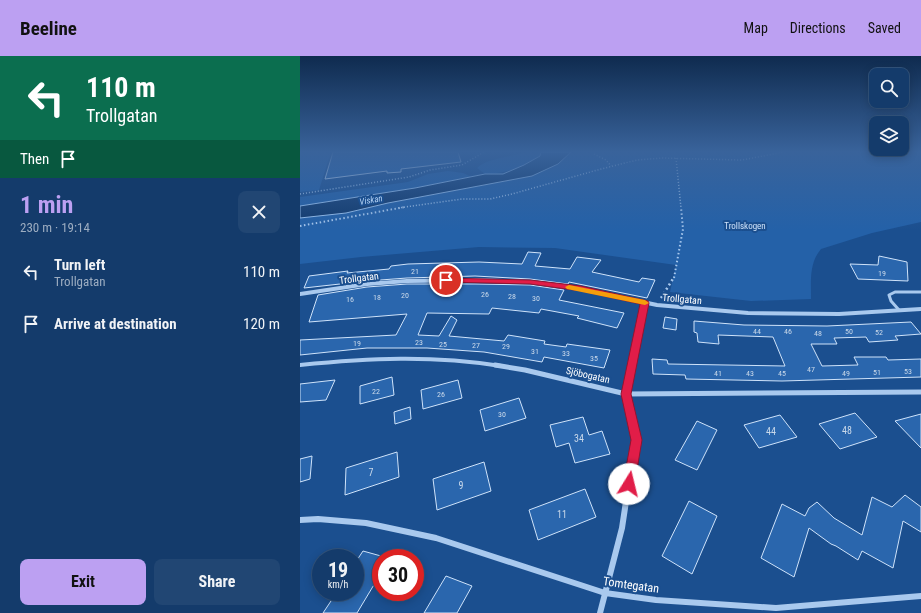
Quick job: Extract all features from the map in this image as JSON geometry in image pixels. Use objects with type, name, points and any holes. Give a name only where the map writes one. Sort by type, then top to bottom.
[{"type":"street","name":"Trollgatan","points":[[300,294],[367,284],[407,281],[475,280],[537,283],[581,289],[657,305],[748,313],[839,314],[921,309]]},
{"type":"street","points":[[600,613],[622,528],[636,440],[626,394],[645,303]]},
{"type":"street","name":"Sjöbogatan","points":[[300,365],[361,359],[417,358],[475,362],[525,370],[626,394],[921,392]]},
{"type":"street","name":"Tomtegatan","points":[[300,520],[318,519],[366,523],[436,538],[605,594],[656,600],[776,608],[921,596]]},
{"type":"lane","points":[[899,310],[891,301],[889,295],[895,292],[921,292]]},
{"type":"path","points":[[300,194],[403,178]]},
{"type":"path","points":[[300,226],[374,212],[459,200],[493,198],[537,188],[571,178]]},
{"type":"path","points":[[657,305],[674,278],[683,229],[678,178]]},
{"type":"green space","points":[[300,178],[323,178],[319,190],[300,192]]},
{"type":"green space","points":[[418,178],[467,178],[415,188],[300,206],[300,197],[408,182]]},
{"type":"green space","name":"Trollskogen","points":[[521,178],[921,178],[921,222],[872,233],[821,249],[814,260],[811,279],[811,299],[751,301],[670,292],[676,265],[555,248],[479,247],[361,257],[300,264],[300,218],[346,213],[388,203]]},
{"type":"water","name":"Viskan","points":[[465,178],[521,178],[388,203],[346,213],[300,218],[300,206],[415,188]]},
{"type":"building","points":[[528,252],[541,253],[535,266],[570,269],[577,257],[601,260],[592,272],[639,282],[642,278],[655,280],[647,298],[569,282],[568,284],[530,279],[475,276],[407,278],[304,288],[309,276],[348,271],[347,273],[389,269],[391,266],[408,264],[479,262],[522,264]]},
{"type":"building","points":[[879,256],[907,262],[908,281],[858,279],[850,264],[878,265]]},
{"type":"building","points":[[407,284],[530,285],[564,290],[559,300],[624,313],[617,328],[577,318],[579,316],[541,309],[539,313],[492,308],[489,314],[427,313],[418,335],[439,336],[451,316],[457,320],[449,336],[504,341],[508,335],[545,341],[544,344],[566,347],[567,344],[610,350],[604,368],[544,357],[542,362],[484,352],[427,348],[367,348],[300,355],[300,340],[396,335],[407,314],[309,322],[318,295],[367,287]]},
{"type":"building","points":[[665,317],[677,319],[676,330],[663,328]]},
{"type":"building","points":[[694,321],[744,325],[827,326],[911,322],[921,334],[895,336],[898,340],[869,342],[866,337],[834,338],[837,344],[811,344],[822,366],[858,365],[854,357],[886,357],[888,360],[921,359],[921,377],[782,381],[686,379],[685,375],[653,374],[652,359],[667,360],[668,364],[785,366],[773,337],[718,335],[719,344],[698,342],[697,333],[694,332]]},
{"type":"building","points":[[392,377],[394,395],[360,404],[360,386]]},
{"type":"building","points":[[335,380],[326,400],[300,402],[300,384]]},
{"type":"building","points":[[458,380],[462,398],[423,409],[421,390]]},
{"type":"building","points":[[519,398],[526,418],[485,431],[480,410]]},
{"type":"building","points":[[410,407],[411,419],[395,424],[394,412]]},
{"type":"building","points":[[855,413],[877,437],[840,449],[819,424]]},
{"type":"building","points":[[921,414],[921,448],[895,421]]},
{"type":"building","points":[[780,415],[797,437],[759,448],[744,425]]},
{"type":"building","points":[[583,417],[589,435],[602,431],[610,454],[575,463],[569,443],[556,447],[550,425]]},
{"type":"building","points":[[697,421],[717,430],[697,470],[675,460]]},
{"type":"building","points":[[397,452],[399,477],[345,495],[346,468]]},
{"type":"building","points":[[312,456],[310,479],[300,482],[300,459]]},
{"type":"building","points":[[484,462],[491,491],[437,510],[433,479]]},
{"type":"building","points":[[585,489],[596,517],[538,540],[529,510]]},
{"type":"building","points":[[905,495],[921,507],[921,532],[903,521],[893,568],[862,551],[858,560],[831,544],[809,528],[794,577],[761,558],[782,504],[805,516],[809,508],[817,502],[834,518],[862,535],[872,497],[892,507]]},
{"type":"building","points":[[689,501],[717,516],[692,574],[662,556]]},
{"type":"building","points":[[364,551],[372,554],[372,588],[357,613],[323,613],[331,601],[364,601]]},
{"type":"building","points":[[446,576],[472,586],[457,613],[424,613]]},
{"type":"slow traffic","points":[[569,287],[645,303]]},
{"type":"route","points":[[446,280],[530,282],[581,289],[645,303],[626,394],[636,440],[629,484]]}]
